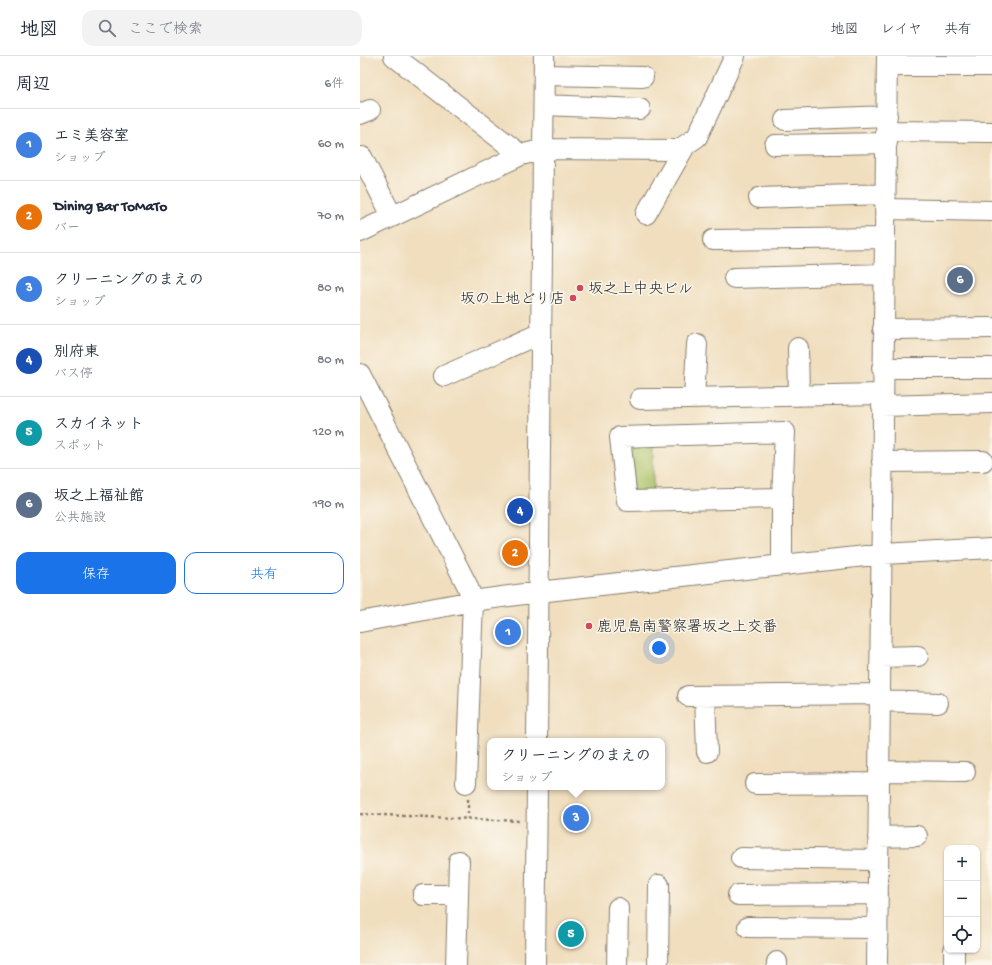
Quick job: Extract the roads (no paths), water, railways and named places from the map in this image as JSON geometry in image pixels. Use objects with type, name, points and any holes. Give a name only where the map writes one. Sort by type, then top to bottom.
[{"type":"street","points":[[396,56],[521,155]]},
{"type":"street","points":[[360,232],[521,155],[544,149],[678,150],[696,137],[735,56]]},
{"type":"street","points":[[877,965],[882,554],[882,368],[887,61],[992,66]]},
{"type":"street","points":[[537,738],[544,65],[643,77]]},
{"type":"street","points":[[544,106],[640,109]]},
{"type":"street","points":[[785,120],[887,130],[992,132]]},
{"type":"street","points":[[775,145],[887,130]]},
{"type":"street","points":[[646,214],[685,146]]},
{"type":"street","points":[[362,156],[392,216]]},
{"type":"street","points":[[759,198],[885,201],[992,211]]},
{"type":"street","points":[[713,240],[885,238]]},
{"type":"street","points":[[741,281],[884,274]]},
{"type":"street","points":[[883,329],[992,328]]},
{"type":"street","points":[[444,376],[541,333]]},
{"type":"street","points":[[694,398],[697,344]]},
{"type":"street","points":[[798,348],[798,396]]},
{"type":"street","points":[[882,368],[991,368]]},
{"type":"street","points":[[360,374],[468,585],[473,600],[466,783]]},
{"type":"street","points":[[640,399],[798,396],[992,403]]},
{"type":"street","points":[[782,498],[627,501],[620,437],[785,432],[782,498],[782,564]]},
{"type":"street","points":[[882,462],[983,461]]},
{"type":"street","points":[[360,622],[473,600],[538,592],[882,554],[992,548]]},
{"type":"street","points":[[881,657],[918,656]]},
{"type":"street","points":[[707,752],[697,696],[880,698],[938,703]]},
{"type":"street","points":[[755,784],[964,772]]},
{"type":"street","points":[[534,965],[536,790]]},
{"type":"street","points":[[878,838],[917,836]]},
{"type":"street","points":[[741,858],[878,860]]},
{"type":"street","points":[[456,965],[459,861]]},
{"type":"street","points":[[658,965],[659,885]]},
{"type":"street","points":[[423,894],[458,895]]},
{"type":"street","points":[[738,895],[878,894]]},
{"type":"street","points":[[617,965],[618,908]]},
{"type":"street","points":[[748,927],[877,928]]},
{"type":"street","points":[[954,953],[954,965]]},
{"type":"place","name":"坂之上福祉館","points":[[960,280]]},
{"type":"place","name":"坂之上中央ビル","points":[[580,288]]},
{"type":"place","name":"坂の上地どり店","points":[[573,298]]},
{"type":"place","name":"別府東","points":[[520,511]]},
{"type":"place","name":"Dining Bar ToMaTo","points":[[515,553]]},
{"type":"place","name":"鹿児島南警察署坂之上交番","points":[[589,626]]},
{"type":"place","name":"エミ美容室","points":[[508,632]]},
{"type":"place","name":"クリーニングのまえの","points":[[576,818]]},
{"type":"place","name":"スカイネット","points":[[571,934]]}]
